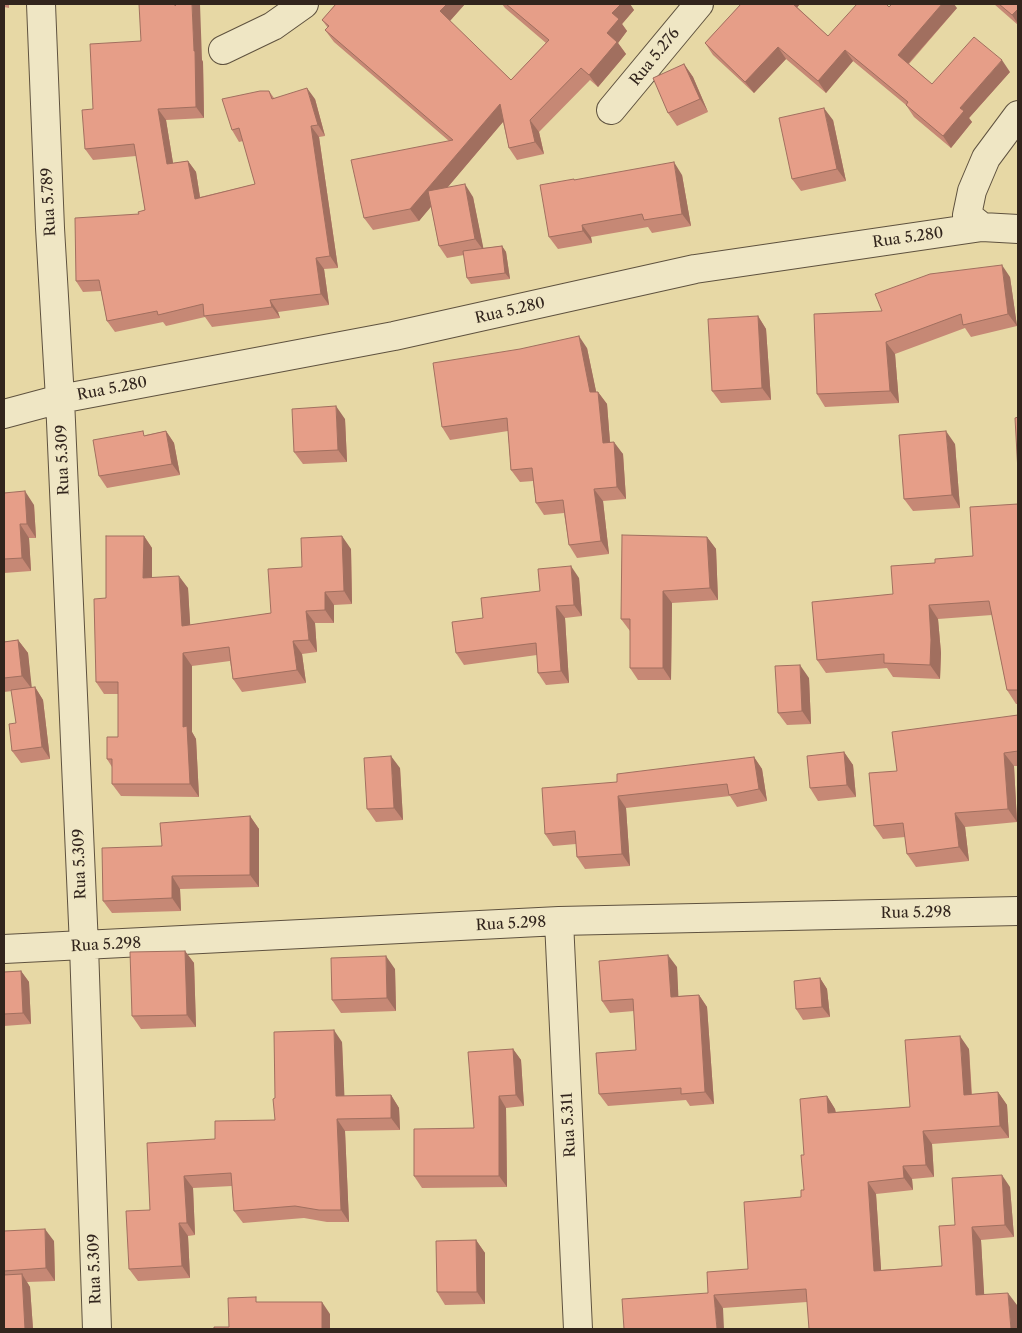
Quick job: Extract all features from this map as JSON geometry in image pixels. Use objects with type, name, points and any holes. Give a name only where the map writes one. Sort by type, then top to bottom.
[{"type":"street","name":"Rua 5.789","points":[[42,4],[50,228],[60,399]]},
{"type":"street","points":[[223,50],[273,26],[304,4]]},
{"type":"street","name":"Rua 5.276","points":[[611,110],[698,4]]},
{"type":"street","points":[[982,227],[967,216],[972,190],[986,158],[1018,116]]},
{"type":"street","name":"Rua 5.280","points":[[4,414],[60,399],[394,336],[695,269],[982,227],[1018,229]]},
{"type":"street","name":"Rua 5.309","points":[[60,399],[84,946],[97,1329]]},
{"type":"street","name":"Rua 5.298","points":[[4,949],[559,921],[1018,911]]},
{"type":"street","name":"Rua 5.311","points":[[559,921],[578,1329]]},
{"type":"building","points":[[139,4],[175,4],[175,6],[177,4],[192,4],[196,107],[158,109],[167,164],[188,161],[195,199],[255,184],[239,128],[232,130],[222,99],[260,91],[269,91],[272,99],[307,88],[318,125],[311,126],[330,256],[316,258],[321,294],[270,300],[272,307],[204,316],[203,304],[158,315],[157,311],[107,321],[99,280],[76,281],[75,218],[139,214],[138,212],[145,210],[134,144],[85,149],[82,110],[93,109],[90,44],[141,41]]},
{"type":"building","points":[[336,4],[447,4],[440,11],[511,80],[549,40],[506,4],[621,4],[612,13],[619,19],[607,33],[617,42],[589,75],[581,68],[530,120],[535,142],[509,148],[500,104],[410,209],[364,218],[351,160],[453,140],[325,30],[329,26],[322,20]]},
{"type":"building","points":[[741,4],[793,4],[828,36],[857,4],[886,4],[889,7],[892,4],[942,4],[898,55],[932,84],[974,37],[1002,60],[960,108],[964,111],[943,136],[906,105],[908,102],[845,50],[818,81],[778,47],[745,82],[705,43]]},
{"type":"building","points":[[999,4],[1018,4],[1018,9],[1012,15]]},
{"type":"building","points":[[684,64],[700,99],[668,113],[653,78]]},
{"type":"building","points":[[824,108],[837,169],[792,179],[779,118]]},
{"type":"building","points":[[674,162],[682,214],[644,220],[642,214],[582,225],[583,231],[549,237],[540,185]]},
{"type":"building","points":[[465,184],[475,239],[439,246],[428,191]]},
{"type":"building","points":[[502,246],[505,273],[467,278],[463,251]]},
{"type":"building","points":[[1002,265],[1008,314],[963,325],[961,314],[886,342],[890,391],[817,394],[814,314],[882,311],[875,294],[930,274]]},
{"type":"building","points":[[758,316],[762,388],[712,391],[708,319]]},
{"type":"building","points":[[579,336],[590,392],[598,392],[603,443],[614,442],[617,487],[594,489],[601,541],[569,545],[563,500],[536,503],[532,468],[511,470],[507,418],[442,427],[433,363],[520,349]]},
{"type":"building","points":[[336,406],[338,450],[294,452],[292,409]]},
{"type":"building","points":[[1018,417],[1018,472],[1015,418]]},
{"type":"building","points":[[143,431],[144,436],[166,431],[172,464],[99,476],[93,440]]},
{"type":"building","points":[[946,431],[952,495],[904,499],[899,435]]},
{"type":"building","points":[[25,491],[27,524],[20,524],[22,558],[4,559],[4,493]]},
{"type":"building","points":[[1018,504],[1018,690],[1007,690],[989,601],[929,605],[930,665],[884,663],[884,654],[817,660],[812,602],[893,594],[891,566],[935,563],[935,559],[973,556],[970,507]]},
{"type":"building","points":[[622,535],[707,537],[710,588],[663,591],[663,668],[630,668],[630,619],[621,619]]},
{"type":"building","points":[[106,536],[144,536],[143,578],[179,576],[182,626],[271,613],[268,569],[302,567],[301,538],[342,536],[344,591],[325,592],[325,610],[306,611],[309,640],[293,641],[297,670],[233,679],[229,647],[183,653],[183,727],[187,726],[190,784],[112,784],[112,759],[107,759],[107,737],[118,737],[118,682],[96,682],[94,599],[106,598]]},
{"type":"building","points":[[571,566],[574,605],[556,606],[561,671],[538,673],[536,643],[456,653],[452,622],[483,618],[481,598],[540,591],[538,569]]},
{"type":"building","points":[[18,640],[22,676],[4,678],[4,642]]},
{"type":"building","points":[[800,665],[802,711],[778,713],[775,666]]},
{"type":"building","points":[[35,687],[42,747],[12,751],[9,724],[16,723],[11,690]]},
{"type":"building","points":[[1018,715],[1018,751],[1004,753],[1008,809],[955,813],[959,847],[907,854],[903,823],[874,826],[869,773],[897,771],[892,732]]},
{"type":"building","points":[[844,752],[847,785],[810,788],[807,756]]},
{"type":"building","points":[[391,756],[394,808],[367,809],[364,758]]},
{"type":"building","points":[[754,757],[759,789],[729,795],[727,784],[618,796],[622,854],[577,857],[575,831],[545,834],[542,788],[617,782],[617,774]]},
{"type":"building","points":[[250,816],[250,875],[172,876],[172,898],[103,901],[102,848],[162,846],[160,823]]},
{"type":"building","points":[[185,951],[187,1015],[132,1016],[130,952]]},
{"type":"building","points":[[668,955],[671,997],[699,995],[705,1092],[681,1094],[681,1088],[599,1094],[596,1053],[636,1050],[633,999],[602,1001],[599,961]]},
{"type":"building","points":[[386,956],[387,998],[332,1000],[331,958]]},
{"type":"building","points":[[21,971],[23,1013],[4,1014],[4,972]]},
{"type":"building","points":[[820,978],[822,1007],[796,1009],[794,981]]},
{"type":"building","points":[[334,1030],[336,1096],[391,1095],[391,1118],[337,1119],[341,1210],[319,1210],[295,1206],[234,1211],[231,1173],[184,1176],[187,1223],[179,1223],[182,1266],[129,1269],[126,1211],[150,1210],[147,1143],[215,1139],[215,1121],[275,1120],[273,1099],[275,1098],[274,1032]]},
{"type":"building","points":[[960,1036],[964,1095],[998,1092],[1000,1126],[923,1131],[926,1165],[903,1166],[904,1178],[868,1182],[874,1271],[942,1266],[939,1226],[955,1225],[952,1178],[1002,1175],[1005,1225],[972,1227],[976,1295],[1008,1293],[1011,1329],[809,1329],[806,1289],[714,1295],[717,1329],[624,1329],[622,1299],[708,1293],[707,1272],[748,1269],[744,1202],[801,1197],[801,1190],[804,1190],[801,1155],[804,1155],[800,1099],[827,1096],[828,1113],[910,1107],[905,1040]]},
{"type":"building","points":[[513,1049],[516,1095],[499,1096],[499,1176],[414,1176],[414,1129],[474,1128],[468,1052]]},
{"type":"building","points":[[45,1229],[46,1268],[4,1271],[4,1231]]},
{"type":"building","points":[[476,1240],[477,1292],[437,1292],[436,1241]]},
{"type":"building","points":[[22,1274],[25,1329],[4,1329],[4,1275]]},
{"type":"building","points":[[256,1297],[256,1302],[322,1302],[322,1329],[214,1329],[214,1327],[229,1327],[228,1298]]}]
